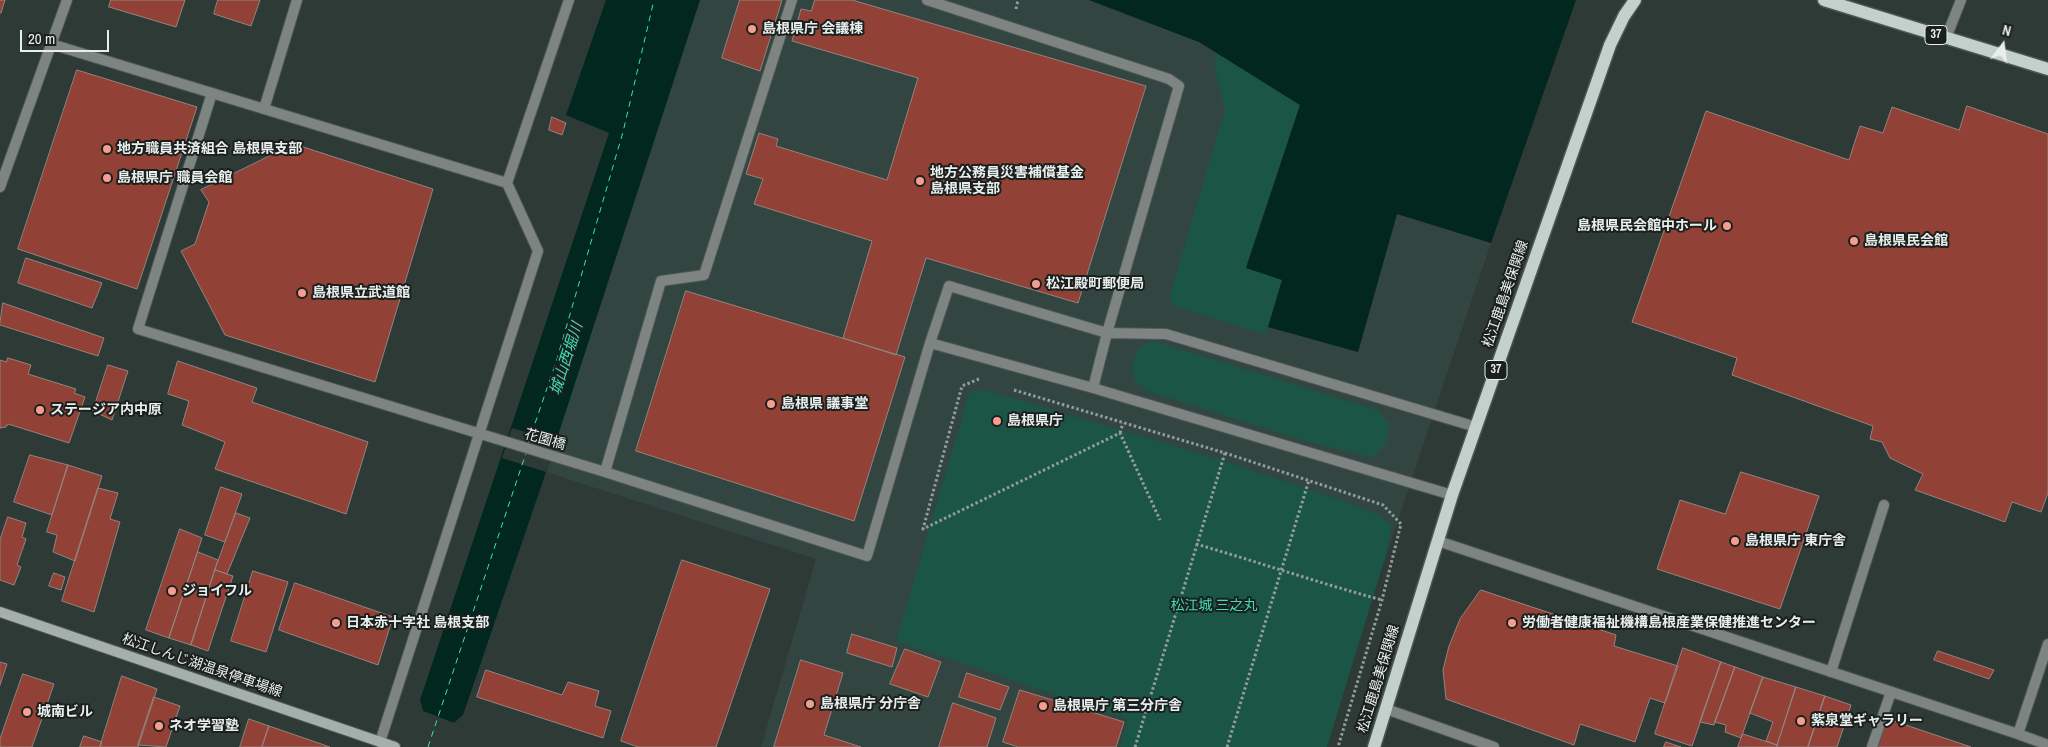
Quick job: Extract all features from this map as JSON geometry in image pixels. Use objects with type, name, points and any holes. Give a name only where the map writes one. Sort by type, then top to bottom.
[{"type":"main road","name":"松江鹿島美保関線","points":[[1374,747],[1452,494],[1610,45],[1624,16],[1635,0]]},
{"type":"main road","name":"37","points":[[1824,0],[2048,69]]},
{"type":"main road","name":"松江しんじ湖温泉停車場線","points":[[0,612],[379,744],[395,747]]},
{"type":"street","points":[[0,187],[67,0]]},
{"type":"street","points":[[264,109],[296,0]]},
{"type":"street","points":[[379,744],[538,251],[507,183],[569,0]]},
{"type":"street","points":[[605,472],[661,281],[704,275],[792,0]]},
{"type":"street","points":[[927,0],[1169,80],[1179,86],[1107,333],[1093,388]]},
{"type":"street","points":[[1946,38],[1961,0]]},
{"type":"street","points":[[51,44],[507,183]]},
{"type":"street","name":"花園橋","points":[[212,93],[138,329],[479,435],[580,464],[867,556],[930,344]]},
{"type":"street","points":[[1452,494],[1093,388],[930,344],[949,286],[1107,333],[1166,334],[1476,427]]},
{"type":"street","points":[[1831,672],[1884,505]]},
{"type":"street","points":[[1438,541],[2048,745]]},
{"type":"street","points":[[2018,734],[2048,644]]},
{"type":"street","points":[[1872,747],[1891,692]]},
{"type":"street","points":[[1386,709],[1494,747]]},
{"type":"path","points":[[987,382],[978,379],[962,386],[923,529],[1120,433]]},
{"type":"path","points":[[1005,387],[1226,453],[1383,505],[1402,524],[1382,600],[1338,747]]},
{"type":"path","points":[[1123,423],[1120,433],[1160,520]]},
{"type":"path","points":[[1135,747],[1196,544],[1226,453]]},
{"type":"path","points":[[1227,747],[1309,480]]},
{"type":"path","points":[[1196,544],[1382,600]]},
{"type":"shaded area","name":"島根県庁","points":[[700,0],[1089,0],[1199,42],[1300,105],[1246,267],[1282,280],[1269,326],[1358,352],[1397,214],[1491,243],[1374,592],[1327,747],[761,747],[816,559],[546,472]]},
{"type":"green space","points":[[1217,53],[1300,105],[1246,267],[1282,280],[1266,335],[1174,306],[1169,298],[1225,109],[1214,65]]},
{"type":"green space","points":[[1153,341],[1377,410],[1389,423],[1387,442],[1372,457],[1366,456],[1302,440],[1147,391],[1134,380],[1133,362],[1141,347]]},
{"type":"green space","name":"松江城 三之丸","points":[[985,390],[1218,459],[1358,506],[1380,516],[1390,524],[1391,530],[1385,558],[1327,747],[1120,747],[1128,719],[896,641],[970,391]]},
{"type":"water","name":"城山西堀川","points":[[606,0],[700,0],[546,472],[463,715],[454,723],[423,711],[420,700],[609,133],[566,115]]},
{"type":"water","points":[[1089,0],[1576,0],[1491,243],[1397,214],[1358,352],[1268,327],[1282,280],[1246,268],[1300,105],[1199,42]]},
{"type":"pier","points":[[512,428],[556,441],[546,472],[502,458]]},
{"type":"pier","points":[[420,700],[423,711],[454,723],[463,715],[462,720],[454,725],[422,713],[419,705]]},
{"type":"building","points":[[0,0],[5,0],[1,13],[0,13]]},
{"type":"building","points":[[111,0],[185,0],[176,27],[109,7]]},
{"type":"building","points":[[218,0],[260,0],[251,26],[214,14]]},
{"type":"building","name":"島根県庁 会議棟","points":[[740,0],[782,0],[760,71],[722,58]]},
{"type":"building","points":[[815,0],[852,0],[1146,86],[1078,303],[926,258],[896,355],[843,338],[872,241],[754,204],[763,179],[746,174],[759,133],[778,139],[776,146],[887,180],[918,78],[792,41],[801,9],[811,11]]},
{"type":"building","name":"島根県庁 職員会館","points":[[77,70],[197,107],[137,289],[18,249]]},
{"type":"building","name":"島根県民会館","points":[[1967,106],[2048,134],[2048,493],[2041,512],[2012,502],[2005,522],[1915,490],[1923,474],[1890,458],[1882,442],[1870,439],[1873,426],[1732,375],[1737,358],[1632,322],[1706,111],[1849,160],[1860,126],[1883,133],[1892,107],[1959,130]]},
{"type":"building","points":[[552,117],[566,123],[562,135],[549,130]]},
{"type":"building","name":"島根県立武道館","points":[[294,144],[433,189],[375,382],[225,335],[181,251],[195,244],[209,202],[201,190]]},
{"type":"building","points":[[26,258],[102,283],[92,308],[18,283]]},
{"type":"building","name":"島根県 議事堂","points":[[686,291],[905,357],[854,521],[636,451]]},
{"type":"building","points":[[3,303],[104,338],[98,356],[0,325]]},
{"type":"building","name":"ステージア内中原","points":[[8,358],[31,365],[28,374],[76,389],[74,393],[85,397],[69,443],[8,424],[6,427],[0,428],[0,360],[6,362]]},
{"type":"building","points":[[178,361],[257,388],[252,402],[368,442],[346,514],[215,469],[225,442],[182,425],[189,401],[168,394]]},
{"type":"building","points":[[108,365],[128,371],[112,420],[93,411]]},
{"type":"building","points":[[30,455],[68,465],[52,515],[14,502]]},
{"type":"building","points":[[68,465],[102,476],[75,561],[53,552],[57,535],[47,532]]},
{"type":"building","name":"島根県庁 東庁舎","points":[[1741,472],[1819,496],[1780,609],[1657,569],[1680,500],[1725,514]]},
{"type":"building","points":[[221,487],[242,494],[225,542],[205,535]]},
{"type":"building","points":[[98,488],[118,493],[110,519],[120,522],[94,612],[62,601]]},
{"type":"building","points":[[236,513],[250,518],[227,574],[215,570]]},
{"type":"building","points":[[8,517],[26,523],[22,537],[26,539],[17,565],[21,567],[14,585],[0,580],[0,540]]},
{"type":"building","name":"ジョイフル","points":[[180,529],[202,538],[169,638],[146,630]]},
{"type":"building","points":[[198,552],[218,560],[191,645],[169,638]]},
{"type":"building","points":[[682,560],[770,589],[716,747],[638,747],[621,741]]},
{"type":"building","points":[[215,570],[233,576],[208,651],[191,645]]},
{"type":"building","points":[[253,571],[288,582],[266,652],[231,641]]},
{"type":"building","points":[[54,573],[65,577],[61,590],[49,586]]},
{"type":"building","name":"日本赤十字社 島根支部","points":[[295,583],[393,617],[378,665],[279,630]]},
{"type":"building","points":[[1481,590],[1616,635],[1614,646],[1678,666],[1665,703],[1650,698],[1635,742],[1580,724],[1574,745],[1446,699],[1443,670],[1449,646],[1460,619]]},
{"type":"building","points":[[852,634],[897,648],[892,667],[847,653]]},
{"type":"building","points":[[1683,648],[1721,662],[1692,746],[1655,734]]},
{"type":"building","points":[[905,649],[941,662],[928,697],[890,684]]},
{"type":"building","points":[[1938,651],[1994,670],[1989,679],[1934,660]]},
{"type":"building","name":"島根県庁 分庁舎","points":[[801,660],[843,673],[824,735],[861,747],[774,747]]},
{"type":"building","points":[[0,662],[7,664],[0,685]]},
{"type":"building","points":[[1721,662],[1735,667],[1714,725],[1700,722]]},
{"type":"building","points":[[1735,667],[1763,677],[1741,738],[1725,732],[1726,725],[1715,722]]},
{"type":"building","points":[[486,670],[562,695],[568,682],[599,691],[595,706],[611,711],[603,738],[477,697]]},
{"type":"building","points":[[967,673],[1009,687],[1000,710],[959,697]]},
{"type":"building","name":"城南ビル","points":[[23,674],[54,684],[32,747],[0,747],[0,739]]},
{"type":"building","points":[[122,676],[157,689],[138,747],[100,747]]},
{"type":"building","points":[[1763,677],[1796,687],[1777,745],[1766,741],[1773,722],[1750,713]]},
{"type":"building","name":"紫泉堂ギャラリー","points":[[1796,687],[1825,696],[1808,747],[1777,747]]},
{"type":"building","name":"島根県庁 第三分庁舎","points":[[1020,690],[1124,722],[1116,747],[1018,747],[1003,742]]},
{"type":"building","points":[[1825,696],[1851,705],[1837,747],[1808,747]]},
{"type":"building","name":"ネオ学習塾","points":[[154,697],[180,706],[166,747],[138,745]]},
{"type":"building","name":"島根県庁 分庁舎","points":[[953,703],[996,718],[987,747],[939,747]]},
{"type":"building","points":[[249,719],[269,726],[262,747],[240,747]]},
{"type":"building","points":[[1888,719],[1971,747],[1878,747]]},
{"type":"building","points":[[269,726],[330,747],[262,747]]},
{"type":"building","points":[[1743,734],[1777,745],[1777,747],[1738,747]]},
{"type":"building","points":[[84,736],[102,742],[100,747],[80,747]]},
{"type":"building","points":[[1666,742],[1681,747],[1664,747]]},
{"type":"ferry route","points":[[528,444],[557,359],[623,132],[654,0]]},
{"type":"ferry route","points":[[428,747],[526,453]]},
{"type":"place","name":"島根県庁 会議棟","points":[[752,29]]},
{"type":"place","name":"地方職員共済組合 島根県支部","points":[[107,149]]},
{"type":"place","name":"島根県庁 職員会館","points":[[107,178]]},
{"type":"place","name":"地方公務員災害補償基金 島根県支部","points":[[920,181]]},
{"type":"place","name":"島根県民会館中ホール","points":[[1727,226]]},
{"type":"place","name":"島根県民会館","points":[[1854,241]]},
{"type":"place","name":"松江殿町郵便局","points":[[1036,284]]},
{"type":"place","name":"島根県立武道館","points":[[302,293]]},
{"type":"place","name":"島根県 議事堂","points":[[771,404]]},
{"type":"place","name":"ステージア内中原","points":[[40,410]]},
{"type":"place","name":"島根県庁","points":[[997,421]]},
{"type":"place","name":"島根県庁 東庁舎","points":[[1735,541]]},
{"type":"place","name":"ジョイフル","points":[[172,591]]},
{"type":"place","name":"日本赤十字社 島根支部","points":[[336,623]]},
{"type":"place","name":"労働者健康福祉機構島根産業保健推進センター","points":[[1512,623]]},
{"type":"place","name":"島根県庁 分庁舎","points":[[810,704]]},
{"type":"place","name":"島根県庁 第三分庁舎","points":[[1043,706]]},
{"type":"place","name":"城南ビル","points":[[27,712]]},
{"type":"place","name":"紫泉堂ギャラリー","points":[[1801,721]]},
{"type":"place","name":"ネオ学習塾","points":[[159,726]]}]
